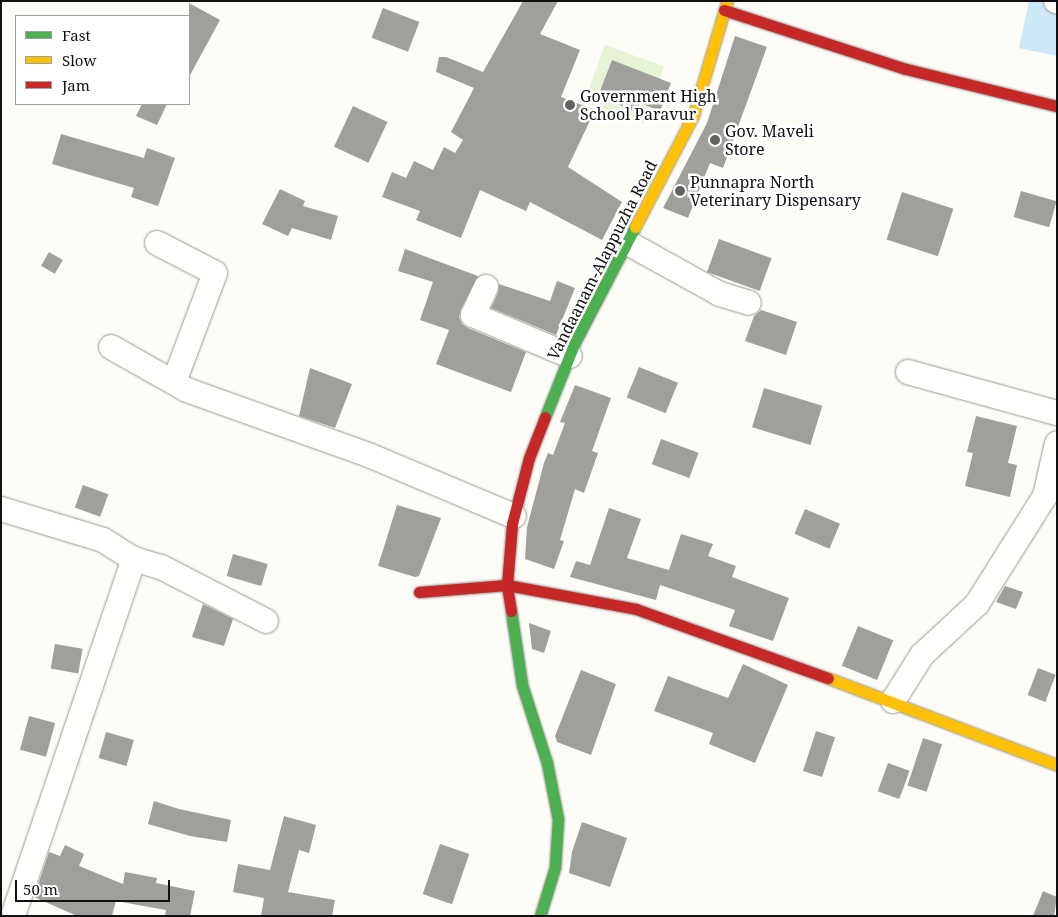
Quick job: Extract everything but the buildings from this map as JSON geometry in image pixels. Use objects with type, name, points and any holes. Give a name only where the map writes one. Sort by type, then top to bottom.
[{"type":"street","points":[[726,6],[906,69],[1057,106]]},
{"type":"street","name":"Vandaanam-Alappuzha Road","points":[[540,916],[545,906],[555,867],[558,819],[547,763],[522,685],[507,585],[514,516],[529,458],[570,356],[626,242],[693,116],[726,6]]},
{"type":"street","points":[[626,242],[720,294],[749,303]]},
{"type":"street","points":[[157,243],[215,273],[174,382]]},
{"type":"street","points":[[486,287],[473,315],[570,356]]},
{"type":"street","points":[[111,347],[187,390],[371,456],[514,516]]},
{"type":"street","points":[[908,372],[1057,413]]},
{"type":"street","points":[[893,701],[922,655],[977,604],[1045,496],[1057,443]]},
{"type":"street","points":[[1,509],[103,540],[134,559],[161,567],[266,621]]},
{"type":"street","points":[[16,912],[134,559]]},
{"type":"street","points":[[419,592],[507,585],[636,609],[893,701],[1057,765]]},
{"type":"green space","points":[[605,45],[664,67],[643,124],[584,102]]},
{"type":"water","points":[[1029,1],[1057,2],[1057,56],[1019,48]]},
{"type":"traffic: fast","points":[[545,417],[574,344],[635,227]]},
{"type":"traffic: fast","points":[[511,611],[522,685],[547,763],[558,819],[555,867],[540,916]]},
{"type":"traffic: slow","points":[[635,227],[693,116],[727,1]]},
{"type":"traffic: slow","points":[[828,678],[1057,765]]},
{"type":"traffic: jam","points":[[724,10],[906,69],[1057,106]]},
{"type":"traffic: jam","points":[[511,611],[507,585],[512,524],[529,458],[545,417]]},
{"type":"traffic: jam","points":[[419,592],[507,585],[636,609],[828,678]]},
{"type":"place","name":"Government High School Paravur","points":[[570,105]]},
{"type":"place","name":"Gov. Maveli Store","points":[[715,140]]},
{"type":"place","name":"Punnapra North Veterinary Dispensary","points":[[680,191]]}]
